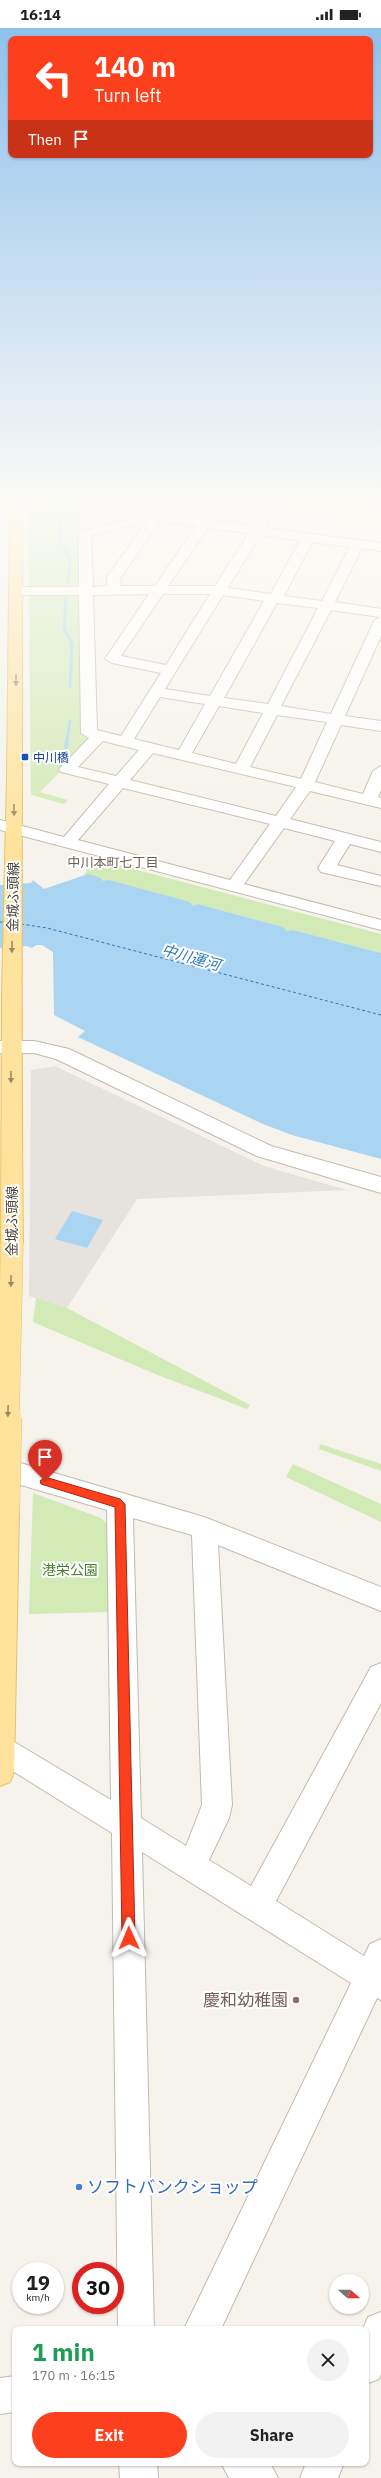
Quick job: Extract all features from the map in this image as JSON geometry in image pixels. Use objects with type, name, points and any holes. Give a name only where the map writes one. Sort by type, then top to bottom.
[{"type":"main road","name":"金城ふ頭線","points":[[0,1760],[12,1242],[5,1047],[10,996],[14,852],[7,826],[16,615]]},
{"type":"street","points":[[86,615],[89,733],[375,802],[381,771]]},
{"type":"street","points":[[112,659],[142,615]]},
{"type":"street","points":[[125,742],[204,615]]},
{"type":"street","points":[[183,756],[264,615]]},
{"type":"street","points":[[241,770],[321,615]]},
{"type":"street","points":[[234,886],[306,785],[381,621]]},
{"type":"street","points":[[87,660],[112,659],[170,670]]},
{"type":"street","points":[[156,692],[381,726]]},
{"type":"street","points":[[99,736],[67,769],[381,847]]},
{"type":"street","points":[[67,843],[149,748]]},
{"type":"street","points":[[7,826],[381,925]]},
{"type":"street","points":[[345,838],[327,868],[381,881]]},
{"type":"street","points":[[5,1047],[34,1047],[62,1054],[264,1151],[381,1186]]},
{"type":"street","points":[[0,1468],[204,1528],[381,1599]]},
{"type":"street","points":[[120,1504],[136,2326]]},
{"type":"street","points":[[191,1868],[214,1818],[217,1805],[204,1528]]},
{"type":"street","points":[[256,1907],[381,1676]]},
{"type":"street","points":[[0,1760],[127,1828],[256,1907],[377,1972],[203,2326]]},
{"type":"street","points":[[369,2359],[381,2330]]},
{"type":"street","points":[[0,2396],[12,2394]]},
{"type":"street","points":[[138,2466],[139,2478]]},
{"type":"street","points":[[244,2466],[260,2478]]},
{"type":"street","points":[[319,2478],[324,2466]]},
{"type":"shaded area","points":[[55,1066],[264,1166],[347,1190],[137,1199],[67,1308],[29,1296],[31,1070]]},
{"type":"green space","points":[[29,615],[81,615],[82,735],[94,738],[40,792],[68,800],[64,804],[31,795]]},
{"type":"green space","points":[[95,859],[381,934],[381,953],[293,930],[287,931],[283,927],[198,904],[193,906],[190,902],[103,881],[101,878],[84,875]]},
{"type":"green space","points":[[36,1298],[67,1308],[250,1405],[247,1409],[155,1374],[33,1322]]},
{"type":"green space","points":[[320,1444],[381,1464],[381,1471],[319,1449]]},
{"type":"green space","points":[[293,1464],[381,1504],[381,1522],[286,1477]]},
{"type":"green space","name":"港栄公園","points":[[33,1493],[101,1518],[111,1528],[110,1612],[29,1614]]},
{"type":"water","name":"中川運河","points":[[88,874],[101,878],[103,881],[109,880],[190,902],[193,906],[198,904],[283,927],[287,931],[293,930],[381,953],[381,1159],[292,1135],[263,1124],[78,1037],[85,1031],[54,1015],[53,952],[42,945],[36,945],[32,948],[26,946],[0,948],[0,885],[31,883],[33,880],[44,889]]},
{"type":"water","points":[[72,1211],[103,1220],[87,1248],[55,1239]]},
{"type":"waterway","points":[[65,615],[64,629],[72,643],[70,687]]},
{"type":"waterway","points":[[67,742],[70,721]]},
{"type":"waterway","points":[[66,747],[67,741]]},
{"type":"ferry route","points":[[21,924],[47,928],[381,1015]]},
{"type":"place","name":"中川橋","points":[[25,757]]},
{"type":"place","name":"慶和幼稚園","points":[[296,2000]]},
{"type":"place","name":"ソフトバンクショップ","points":[[79,2187]]},
{"type":"district","name":"中川本町七丁目","points":[[113,862]]},
{"type":"route","points":[[45,1481],[120,1504],[129,1938]]}]
